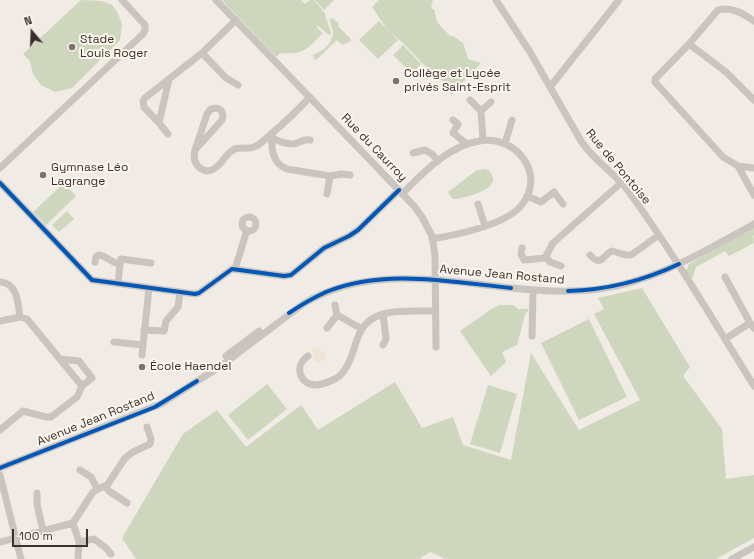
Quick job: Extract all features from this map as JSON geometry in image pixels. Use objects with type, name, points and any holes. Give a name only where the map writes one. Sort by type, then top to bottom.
[{"type":"street","points":[[0,168],[143,34],[145,30],[143,23],[122,0]]},
{"type":"street","name":"Rue du Caurroy","points":[[216,0],[310,97],[422,217],[432,238],[436,260],[436,347]]},
{"type":"street","name":"Rue de Pontoise","points":[[496,0],[517,32],[584,146],[621,183],[659,235],[679,264],[754,386]]},
{"type":"street","points":[[550,87],[619,0]]},
{"type":"street","points":[[754,21],[733,10],[726,8],[720,9],[713,15],[690,44],[655,79],[655,83],[720,154],[738,166],[754,168]]},
{"type":"street","points":[[168,134],[144,107],[144,98],[202,53],[236,20]]},
{"type":"street","points":[[690,44],[731,76],[754,100]]},
{"type":"street","points":[[202,53],[226,78],[238,85]]},
{"type":"street","points":[[158,123],[169,79]]},
{"type":"street","points":[[195,150],[222,120],[223,114],[220,109],[213,108],[208,112],[195,150],[194,156],[196,163],[201,169],[207,171],[216,168],[230,152],[235,149],[255,147],[271,137],[310,97]]},
{"type":"street","points":[[470,100],[481,111],[483,140]]},
{"type":"street","points":[[481,111],[491,102]]},
{"type":"street","points":[[453,120],[458,124],[453,133],[467,144]]},
{"type":"street","points":[[505,143],[512,120]]},
{"type":"street","points":[[271,137],[280,142],[294,144],[303,140],[310,140]]},
{"type":"street","points":[[271,137],[273,154],[277,162],[282,167],[330,176],[341,174],[350,175]]},
{"type":"street","points":[[0,182],[92,280],[193,294],[199,293],[229,271],[235,269],[284,276],[291,275],[324,248],[358,230],[400,192],[438,161],[467,144],[483,140],[494,140],[505,143],[518,151],[526,163],[530,182],[526,196],[520,207],[485,226],[457,234],[432,238]]},
{"type":"street","points":[[413,153],[425,150],[432,154],[438,161]]},
{"type":"street","points":[[738,166],[754,195]]},
{"type":"street","points":[[327,194],[330,176]]},
{"type":"street","points":[[522,248],[521,255],[526,260],[543,259],[546,257],[553,243],[621,183]]},
{"type":"street","points":[[526,196],[541,202],[554,192],[563,204]]},
{"type":"street","points":[[478,204],[485,226]]},
{"type":"street","name":"Avenue Jean Rostand","points":[[0,468],[168,400],[221,366],[289,313],[317,296],[334,289],[354,283],[388,279],[436,280],[533,290],[580,291],[613,287],[654,275],[679,264],[754,224]]},
{"type":"street","points":[[235,269],[247,230]]},
{"type":"street","points":[[592,257],[599,260],[603,259],[612,251],[631,255],[659,235]]},
{"type":"street","points":[[95,262],[96,257],[99,255],[106,256],[111,262],[120,264]]},
{"type":"street","points":[[546,257],[550,262],[561,266]]},
{"type":"street","points":[[118,283],[121,259],[151,263]]},
{"type":"street","points":[[725,277],[752,326],[725,339]]},
{"type":"street","points":[[0,282],[8,284],[14,291],[20,317]]},
{"type":"street","points":[[142,355],[148,288]]},
{"type":"street","points":[[532,336],[533,290]]},
{"type":"street","points":[[144,330],[164,332],[166,321],[178,306],[180,292]]},
{"type":"street","points":[[335,305],[338,314],[362,329]]},
{"type":"street","points":[[308,356],[299,366],[300,373],[306,380],[311,384],[316,385],[333,380],[346,368],[362,329],[372,320],[383,314],[435,311]]},
{"type":"street","points":[[327,328],[338,314]]},
{"type":"street","points":[[383,314],[387,341]]},
{"type":"street","points":[[0,321],[20,317],[28,321],[82,386]]},
{"type":"street","points":[[114,342],[143,345]]},
{"type":"street","points":[[0,430],[23,411],[46,417],[53,416],[77,397],[82,386],[92,378],[79,360],[60,359]]},
{"type":"street","points":[[0,542],[73,523],[93,492],[97,488],[105,486],[109,483],[128,455],[150,444],[151,439],[147,426]]},
{"type":"street","points":[[80,470],[91,477],[97,488]]},
{"type":"street","points":[[0,475],[4,503],[16,538],[21,559]]},
{"type":"street","points":[[105,486],[109,491],[127,503]]},
{"type":"street","points":[[38,492],[36,504],[43,531]]},
{"type":"street","points":[[73,523],[79,542],[78,559]]},
{"type":"street","points":[[79,542],[91,539],[94,540],[106,548],[111,554]]},
{"type":"street","points":[[732,559],[754,547]]},
{"type":"green space","name":"Stade Louis Roger","points":[[81,0],[102,1],[112,5],[118,13],[122,25],[120,40],[72,88],[55,92],[41,85],[33,74],[30,61],[23,54]]},
{"type":"green space","points":[[222,0],[301,0],[305,4],[310,0],[314,0],[324,12],[331,33],[329,35],[317,25],[317,28],[323,33],[309,47],[300,52],[281,53],[276,57]]},
{"type":"green space","points":[[315,0],[334,0],[324,10]]},
{"type":"green space","points":[[379,0],[432,0],[432,9],[434,9],[437,22],[450,36],[453,36],[463,43],[468,59],[481,63],[451,95],[444,82],[433,74],[387,29],[372,7]]},
{"type":"green space","points":[[333,18],[351,41],[342,45],[337,40],[316,60],[314,59],[313,55],[324,49],[329,44],[333,35],[329,19]]},
{"type":"green space","points":[[379,21],[398,40],[378,59],[359,40]]},
{"type":"green space","points":[[403,45],[421,64],[412,74],[393,55]]},
{"type":"green space","points":[[477,170],[489,170],[493,178],[492,183],[488,187],[477,194],[453,199],[448,192]]},
{"type":"green space","points":[[64,183],[76,196],[46,225],[33,212]]},
{"type":"green space","points":[[67,211],[74,219],[59,232],[52,225]]},
{"type":"green space","points":[[754,227],[754,243],[729,256],[725,251],[696,267],[693,277],[691,278],[686,271],[689,264]]},
{"type":"green space","points":[[642,288],[690,367],[683,376],[722,429],[726,479],[754,475],[754,538],[716,559],[446,559],[430,552],[419,559],[136,559],[122,538],[183,434],[217,410],[246,447],[301,405],[318,430],[395,382],[422,428],[453,417],[463,445],[511,460],[531,353],[579,430],[640,400],[594,314],[604,309],[598,298]]},
{"type":"green space","points":[[500,305],[513,305],[518,309],[529,309],[525,315],[517,345],[502,352],[506,362],[491,376],[460,331],[493,308]]},
{"type":"green space","points":[[589,319],[627,397],[579,420],[541,343]]},
{"type":"green space","points":[[267,384],[287,409],[248,440],[228,415]]},
{"type":"green space","points":[[488,385],[517,394],[500,453],[470,444]]},
{"type":"shaded area","points":[[311,348],[316,348],[327,354],[324,360],[316,363]]},
{"type":"cycle path","points":[[0,183],[92,280],[195,294],[199,293],[232,269],[284,276],[291,275],[324,248],[358,230],[399,190]]},
{"type":"cycle path","points":[[568,291],[597,289],[625,284],[679,264]]},
{"type":"cycle path","points":[[289,313],[326,292],[371,280],[441,280],[511,288]]},
{"type":"cycle path","points":[[0,468],[155,407],[197,381]]},
{"type":"place","name":"Stade Louis Roger","points":[[72,47]]},
{"type":"place","name":"Collège et Lycée privés Saint-Esprit","points":[[396,81]]},
{"type":"place","name":"Gymnase Léo Lagrange","points":[[43,175]]},
{"type":"place","name":"École Haendel","points":[[142,367]]}]
